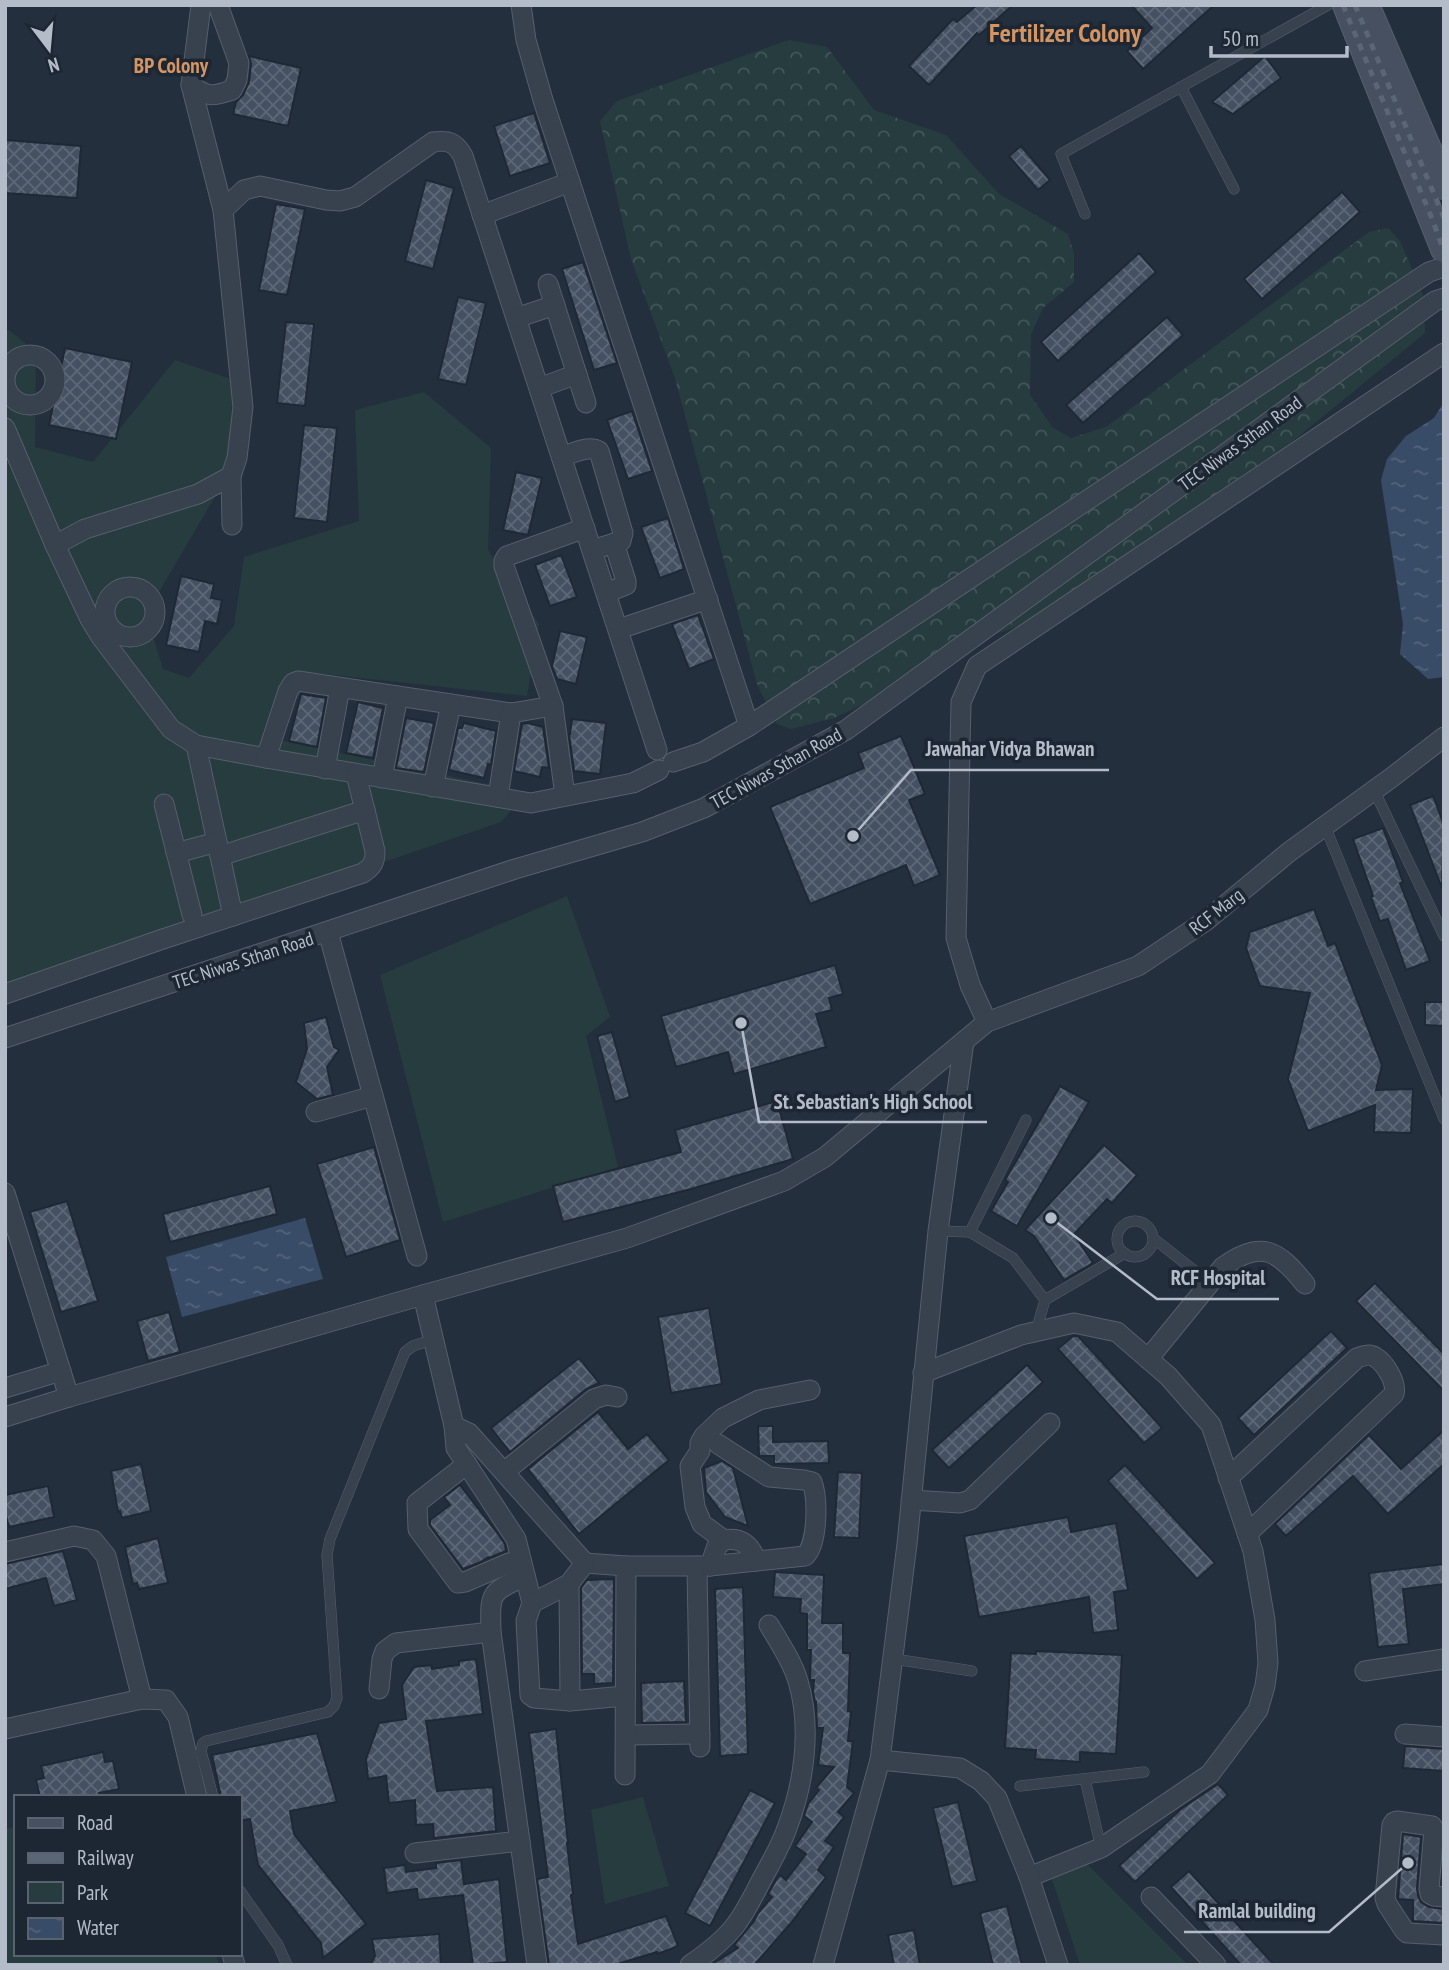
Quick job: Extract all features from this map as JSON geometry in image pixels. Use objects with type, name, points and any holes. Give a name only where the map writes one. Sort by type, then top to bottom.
[{"type":"main road","points":[[1358,10],[1444,186]]},
{"type":"main road","points":[[1358,10],[1444,249]]},
{"type":"street","points":[[201,5],[191,85],[223,210],[243,407],[237,458],[231,476],[232,525]]},
{"type":"street","points":[[191,85],[204,95],[218,95],[232,90],[237,80],[239,63],[218,5]]},
{"type":"street","points":[[521,5],[526,40],[543,100],[750,726]]},
{"type":"street","points":[[223,210],[244,190],[260,186],[326,200],[340,201],[355,197],[433,142],[447,140],[457,146],[463,156],[619,629],[657,750],[652,755],[652,763],[666,766]]},
{"type":"street","points":[[482,215],[570,181]]},
{"type":"street","points":[[24,404],[5,426],[55,545],[90,619],[106,633],[171,729],[196,745],[531,803],[633,783],[666,766],[703,752],[750,726],[1429,272],[1444,267]]},
{"type":"street","points":[[548,284],[586,404]]},
{"type":"street","name":"TEC Niwas Sthan Road","points":[[5,1038],[515,869],[642,832],[704,808],[846,730],[1435,301],[1444,298]]},
{"type":"street","points":[[516,317],[555,305]]},
{"type":"street","points":[[986,1022],[970,985],[956,938],[961,702],[977,666],[1444,353]]},
{"type":"street","points":[[24,355],[41,357],[53,369],[55,378],[51,393],[39,403],[24,404],[17,401],[7,389],[8,366],[24,355]]},
{"type":"street","points":[[539,388],[577,374]]},
{"type":"street","points":[[562,457],[590,448],[599,451],[624,533],[621,541],[592,550]]},
{"type":"street","points":[[55,545],[85,529],[198,494],[231,476]]},
{"type":"street","points":[[565,796],[553,706],[504,561],[507,556],[585,528]]},
{"type":"street","points":[[606,593],[626,585],[614,543]]},
{"type":"street","points":[[619,629],[708,599]]},
{"type":"street","points":[[266,758],[288,691],[293,683],[298,681],[511,713],[553,706]]},
{"type":"street","points":[[326,769],[341,688]]},
{"type":"street","points":[[382,778],[398,696]]},
{"type":"street","points":[[433,787],[451,704]]},
{"type":"street","points":[[498,797],[511,713]]},
{"type":"street","name":"RCF Marg","points":[[5,1418],[69,1397],[627,1238],[784,1181],[825,1157],[986,1022],[1138,967],[1207,920],[1289,852],[1444,737]]},
{"type":"street","points":[[196,745],[233,916]]},
{"type":"street","points":[[5,994],[359,875],[371,867],[375,860],[375,851],[356,774]]},
{"type":"street","points":[[164,804],[192,915]]},
{"type":"street","points":[[176,853],[219,849],[365,810]]},
{"type":"street","points":[[328,932],[417,1256]]},
{"type":"street","points":[[823,1965],[880,1759],[894,1659],[937,1231],[964,1041]]},
{"type":"street","points":[[316,1112],[373,1096]]},
{"type":"street","points":[[5,1193],[12,1240],[69,1397]]},
{"type":"street","points":[[1148,1359],[1223,1267],[1238,1256],[1258,1251],[1274,1252],[1290,1265],[1304,1284]]},
{"type":"street","points":[[422,1295],[454,1426],[456,1448],[516,1539],[532,1603],[526,1622],[530,1695],[534,1698],[570,1701],[625,1696]]},
{"type":"street","points":[[923,1373],[1036,1331],[1074,1323],[1117,1332],[1168,1377],[1211,1425],[1252,1551],[1265,1620],[1268,1662],[1258,1710],[1210,1774],[1101,1848],[1029,1877]]},
{"type":"street","points":[[1228,1478],[1357,1358],[1375,1357],[1394,1379],[1394,1394],[1247,1534]]},
{"type":"street","points":[[5,1388],[61,1371]]},
{"type":"street","points":[[724,1540],[702,1524],[695,1507],[691,1466],[712,1440],[723,1418],[759,1400],[810,1390]]},
{"type":"street","points":[[504,1472],[594,1399],[606,1395],[617,1397]]},
{"type":"street","points":[[911,1500],[960,1503],[970,1500],[1050,1423]]},
{"type":"street","points":[[454,1426],[469,1433],[585,1563],[704,1566],[805,1556],[811,1550],[814,1539],[815,1491],[812,1482],[769,1478],[712,1440]]},
{"type":"street","points":[[467,1464],[417,1503],[418,1529],[458,1583],[509,1563],[523,1568]]},
{"type":"street","points":[[5,1552],[74,1536],[93,1541],[106,1556],[142,1699]]},
{"type":"street","points":[[626,1735],[700,1741],[704,1566],[724,1540],[737,1539],[749,1545],[757,1561]]},
{"type":"street","points":[[532,1603],[569,1584],[585,1563]]},
{"type":"street","points":[[625,1775],[626,1566]]},
{"type":"street","points":[[523,1568],[498,1589],[490,1604],[491,1632],[537,1965]]},
{"type":"street","points":[[569,1584],[570,1701]]},
{"type":"street","points":[[690,1965],[734,1927],[750,1902],[787,1829],[800,1785],[804,1716],[798,1681],[785,1651],[769,1625]]},
{"type":"street","points":[[379,1689],[382,1659],[385,1651],[396,1643],[491,1632]]},
{"type":"street","points":[[1365,1671],[1444,1659]]},
{"type":"street","points":[[5,1729],[142,1699],[166,1700],[178,1717],[197,1795]]},
{"type":"street","points":[[1405,1734],[1444,1737]]},
{"type":"street","points":[[880,1759],[960,1768],[981,1781],[997,1798],[1029,1877],[1058,1965]]},
{"type":"street","points":[[1444,1897],[1430,1894],[1429,1889],[1434,1829],[1432,1826],[1394,1822],[1385,1892],[1387,1904],[1407,1933],[1444,1935]]},
{"type":"street","points":[[415,1853],[520,1840]]},
{"type":"street","points":[[1151,1897],[1216,1965]]},
{"type":"lane","points":[[1085,214],[1061,154],[1328,5]]},
{"type":"lane","points":[[1181,87],[1234,189]]},
{"type":"lane","points":[[1374,790],[1444,936]]},
{"type":"lane","points":[[1325,826],[1444,1119]]},
{"type":"lane","points":[[970,1232],[1026,1120]]},
{"type":"lane","points":[[1138,1221],[1144,1223],[1152,1232],[1152,1244],[1146,1253],[1135,1256],[1125,1253],[1118,1238],[1121,1227],[1138,1221]]},
{"type":"lane","points":[[937,1231],[970,1232],[1013,1258],[1045,1300]]},
{"type":"lane","points":[[1153,1238],[1210,1283]]},
{"type":"lane","points":[[1036,1331],[1045,1300],[1125,1253]]},
{"type":"lane","points":[[212,1795],[201,1751],[201,1746],[206,1741],[327,1712],[334,1706],[337,1698],[327,1555],[330,1539],[405,1352],[422,1343]]},
{"type":"lane","points":[[894,1659],[972,1671]]},
{"type":"lane","points":[[1020,1786],[1144,1772]]},
{"type":"lane","points":[[1084,1779],[1101,1848]]},
{"type":"lane","points":[[242,1894],[278,1945],[287,1965]]},
{"type":"green space","points":[[789,40],[827,47],[874,110],[946,135],[999,194],[1068,234],[1074,254],[1074,282],[1043,308],[1031,334],[1030,395],[1053,428],[1071,438],[1106,427],[1369,232],[1388,228],[1400,241],[1423,295],[1425,333],[1249,477],[1016,627],[961,647],[913,681],[834,718],[791,729],[777,724],[757,684],[675,378],[631,259],[600,121],[617,101]]},
{"type":"green space","points":[[9,330],[36,352],[35,447],[93,462],[175,360],[234,380],[243,449],[146,614],[163,669],[189,678],[234,626],[244,557],[359,521],[355,410],[424,392],[491,448],[488,550],[539,624],[527,696],[315,673],[269,738],[497,786],[518,803],[501,822],[5,991],[5,332]]},
{"type":"green space","points":[[567,896],[610,1017],[586,1036],[618,1167],[443,1222],[380,975]]},
{"type":"green space","points":[[643,1797],[669,1886],[605,1904],[591,1810]]},
{"type":"green space","points":[[14,1827],[14,1956],[217,1956],[219,1965],[5,1965],[5,1829]]},
{"type":"green space","points":[[1080,1857],[1188,1965],[1080,1965],[1048,1867]]},
{"type":"water","points":[[1444,402],[1444,677],[1428,679],[1400,654],[1403,624],[1381,480],[1387,459],[1406,436],[1434,418]]},
{"type":"water","points":[[305,1218],[323,1279],[182,1317],[166,1257]]},
{"type":"building","points":[[977,5],[1013,5],[979,35],[977,33],[929,85],[909,66],[953,19],[957,22]]},
{"type":"building","points":[[1131,5],[1214,5],[1143,69],[1127,51],[1152,28]]},
{"type":"building","points":[[249,56],[301,68],[288,126],[233,114],[236,102],[249,82]]},
{"type":"building","points":[[1265,56],[1281,78],[1233,114],[1212,102]]},
{"type":"building","points":[[534,113],[550,163],[510,176],[494,126]]},
{"type":"building","points":[[5,140],[81,146],[77,198],[5,193]]},
{"type":"building","points":[[1021,146],[1050,180],[1038,190],[1009,156]]},
{"type":"building","points":[[426,180],[454,188],[433,269],[405,261]]},
{"type":"building","points":[[1342,192],[1360,212],[1262,299],[1244,279]]},
{"type":"building","points":[[276,204],[305,209],[287,295],[259,290]]},
{"type":"building","points":[[1139,253],[1156,272],[1058,361],[1041,342]]},
{"type":"building","points":[[583,262],[617,363],[594,370],[562,269]]},
{"type":"building","points":[[458,297],[486,303],[466,385],[438,379]]},
{"type":"building","points":[[1167,317],[1183,335],[1083,423],[1066,405]]},
{"type":"building","points":[[286,322],[314,324],[305,406],[277,403]]},
{"type":"building","points":[[65,348],[132,362],[116,439],[49,425]]},
{"type":"building","points":[[632,411],[652,471],[628,479],[607,420]]},
{"type":"building","points":[[304,425],[337,428],[327,522],[294,518]]},
{"type":"building","points":[[516,472],[542,478],[528,535],[503,530]]},
{"type":"building","points":[[668,518],[684,569],[660,578],[641,527]]},
{"type":"building","points":[[561,555],[577,597],[550,606],[535,565]]},
{"type":"building","points":[[181,576],[214,584],[211,598],[222,600],[217,624],[205,621],[199,652],[166,645]]},
{"type":"building","points":[[698,615],[714,659],[689,669],[672,624]]},
{"type":"building","points":[[560,631],[587,637],[576,684],[557,679],[552,666]]},
{"type":"building","points":[[301,694],[326,698],[317,747],[289,741]]},
{"type":"building","points":[[358,702],[383,708],[373,758],[346,753]]},
{"type":"building","points":[[406,718],[434,723],[424,772],[396,768]]},
{"type":"building","points":[[572,719],[606,723],[600,774],[574,771],[569,734]]},
{"type":"building","points":[[464,723],[496,731],[491,765],[488,764],[484,778],[449,770],[458,728],[462,728]]},
{"type":"building","points":[[522,724],[543,727],[549,768],[542,767],[540,777],[514,771]]},
{"type":"building","points":[[901,736],[925,794],[909,800],[940,875],[914,886],[906,865],[810,904],[770,807],[864,768],[858,753]]},
{"type":"building","points":[[1433,796],[1444,825],[1442,888],[1410,805]]},
{"type":"building","points":[[1383,828],[1403,882],[1400,883],[1430,961],[1406,970],[1388,919],[1380,921],[1353,839]]},
{"type":"building","points":[[1314,909],[1328,946],[1335,943],[1382,1065],[1376,1090],[1413,1089],[1411,1133],[1374,1132],[1375,1105],[1308,1131],[1288,1079],[1310,993],[1260,986],[1246,948],[1250,932]]},
{"type":"building","points":[[835,965],[843,994],[829,998],[832,1010],[816,1014],[826,1047],[734,1074],[728,1052],[676,1067],[661,1016]]},
{"type":"building","points":[[1425,1002],[1444,1002],[1444,1026],[1425,1025]]},
{"type":"building","points":[[326,1017],[334,1047],[339,1050],[327,1067],[333,1095],[317,1099],[296,1082],[307,1049],[304,1023]]},
{"type":"building","points":[[612,1032],[630,1097],[615,1102],[597,1036]]},
{"type":"building","points":[[1060,1086],[1089,1102],[1017,1226],[991,1211],[1008,1182],[1005,1180]]},
{"type":"building","points":[[777,1101],[793,1159],[563,1222],[553,1186],[681,1152],[675,1130]]},
{"type":"building","points":[[1104,1145],[1137,1175],[1112,1203],[1107,1199],[1074,1234],[1093,1263],[1064,1280],[1034,1236],[1025,1230]]},
{"type":"building","points":[[374,1147],[400,1240],[346,1257],[317,1164]]},
{"type":"building","points":[[270,1186],[277,1214],[170,1242],[163,1214]]},
{"type":"building","points":[[67,1201],[98,1301],[61,1312],[30,1212]]},
{"type":"building","points":[[1375,1283],[1444,1354],[1444,1391],[1356,1301]]},
{"type":"building","points":[[709,1308],[722,1384],[671,1393],[658,1317]]},
{"type":"building","points":[[169,1312],[180,1352],[148,1361],[137,1321]]},
{"type":"building","points":[[1331,1331],[1347,1348],[1254,1435],[1238,1418]]},
{"type":"building","points":[[1073,1336],[1078,1336],[1162,1428],[1144,1443],[1058,1349]]},
{"type":"building","points":[[579,1358],[599,1383],[586,1389],[510,1452],[491,1428]]},
{"type":"building","points":[[1027,1365],[1043,1382],[949,1468],[932,1450]]},
{"type":"building","points":[[598,1412],[628,1449],[647,1434],[669,1460],[579,1534],[528,1469]]},
{"type":"building","points":[[758,1426],[773,1426],[773,1442],[828,1441],[829,1463],[774,1464],[774,1456],[759,1456]]},
{"type":"building","points":[[1444,1430],[1444,1464],[1388,1514],[1353,1476],[1286,1536],[1275,1524],[1369,1435],[1401,1469]]},
{"type":"building","points":[[722,1461],[733,1468],[748,1526],[725,1517],[706,1492],[704,1468]]},
{"type":"building","points":[[141,1464],[151,1511],[122,1518],[120,1511],[118,1512],[111,1471]]},
{"type":"building","points":[[1125,1465],[1215,1563],[1197,1579],[1108,1481]]},
{"type":"building","points":[[838,1472],[862,1473],[859,1538],[834,1537]]},
{"type":"building","points":[[460,1485],[505,1544],[506,1551],[463,1569],[430,1525],[430,1520],[450,1505],[444,1497]]},
{"type":"building","points":[[48,1486],[54,1517],[9,1527],[5,1512],[5,1495]]},
{"type":"building","points":[[1068,1517],[1071,1532],[1116,1523],[1128,1590],[1114,1592],[1118,1630],[1093,1633],[1089,1597],[979,1617],[964,1536]]},
{"type":"building","points":[[158,1538],[168,1583],[139,1589],[137,1583],[133,1584],[125,1547]]},
{"type":"building","points":[[63,1551],[77,1600],[54,1606],[46,1578],[5,1589],[5,1564]]},
{"type":"building","points":[[1444,1564],[1444,1584],[1403,1589],[1409,1644],[1378,1647],[1369,1573]]},
{"type":"building","points":[[775,1572],[824,1575],[822,1623],[843,1623],[843,1653],[850,1653],[848,1711],[851,1712],[848,1741],[853,1741],[847,1787],[854,1793],[838,1812],[844,1817],[825,1841],[834,1847],[818,1870],[826,1877],[791,1923],[754,1965],[711,1965],[738,1948],[734,1945],[772,1897],[768,1894],[776,1880],[780,1875],[786,1880],[806,1854],[795,1846],[812,1822],[804,1816],[808,1804],[819,1790],[816,1788],[834,1767],[818,1765],[823,1728],[817,1728],[814,1680],[810,1680],[811,1650],[807,1650],[807,1614],[800,1613],[801,1599],[773,1597]]},
{"type":"building","points":[[614,1579],[613,1683],[594,1684],[594,1674],[582,1674],[581,1588],[587,1580]]},
{"type":"building","points":[[743,1587],[748,1754],[720,1756],[715,1589]]},
{"type":"building","points":[[1036,1651],[1122,1655],[1116,1754],[1080,1752],[1080,1762],[1035,1759],[1036,1750],[1005,1748],[1011,1653],[1036,1654]]},
{"type":"building","points":[[476,1659],[483,1714],[426,1721],[437,1791],[493,1787],[496,1831],[434,1838],[433,1824],[416,1825],[415,1800],[389,1803],[386,1776],[368,1779],[366,1759],[379,1723],[406,1719],[402,1685],[414,1667],[431,1665],[432,1669]]},
{"type":"building","points":[[684,1681],[686,1722],[642,1723],[641,1683]]},
{"type":"building","points":[[556,1729],[578,1944],[666,1916],[678,1946],[614,1965],[549,1965],[537,1879],[548,1877],[529,1733]]},
{"type":"building","points":[[317,1733],[337,1802],[290,1811],[294,1834],[366,1924],[323,1958],[321,1943],[258,1865],[250,1819],[242,1821],[242,1795],[221,1795],[212,1755]]},
{"type":"building","points":[[1405,1746],[1444,1749],[1444,1771],[1403,1768]]},
{"type":"building","points":[[103,1752],[105,1762],[113,1761],[119,1789],[100,1795],[40,1795],[36,1780],[44,1778],[41,1766]]},
{"type":"building","points":[[1218,1784],[1228,1795],[1135,1882],[1119,1866],[1181,1809]]},
{"type":"building","points":[[750,1790],[775,1803],[710,1926],[685,1913]]},
{"type":"building","points":[[958,1802],[977,1881],[952,1887],[933,1808]]},
{"type":"building","points":[[1403,1834],[1421,1837],[1418,1896],[1421,1902],[1429,1907],[1444,1909],[1444,1923],[1413,1921],[1413,1900],[1398,1899]]},
{"type":"building","points":[[461,1860],[464,1884],[499,1879],[507,1962],[473,1965],[463,1895],[418,1900],[417,1889],[387,1893],[384,1868],[405,1865],[406,1872],[436,1868],[436,1863]]},
{"type":"building","points":[[1189,1871],[1274,1965],[1241,1965],[1171,1887]]},
{"type":"building","points":[[1007,1906],[1022,1965],[993,1965],[980,1913]]},
{"type":"building","points":[[914,1930],[920,1965],[894,1965],[888,1935]]},
{"type":"building","points":[[439,1934],[441,1965],[370,1965],[375,1956],[372,1939]]},
{"type":"railway","points":[[1343,5],[1444,252]]},
{"type":"railway","points":[[1355,5],[1444,218]]},
{"type":"place","name":"Jawahar Vidya Bhawan","points":[[853,836]]},
{"type":"place","name":"St. Sebastian's High School","points":[[741,1023]]},
{"type":"place","name":"RCF Hospital","points":[[1051,1218]]},
{"type":"place","name":"Ramlal building","points":[[1408,1863]]},
{"type":"district","name":"Fertilizer Colony","points":[[1065,32]]},
{"type":"district","name":"BP Colony","points":[[171,65]]}]
